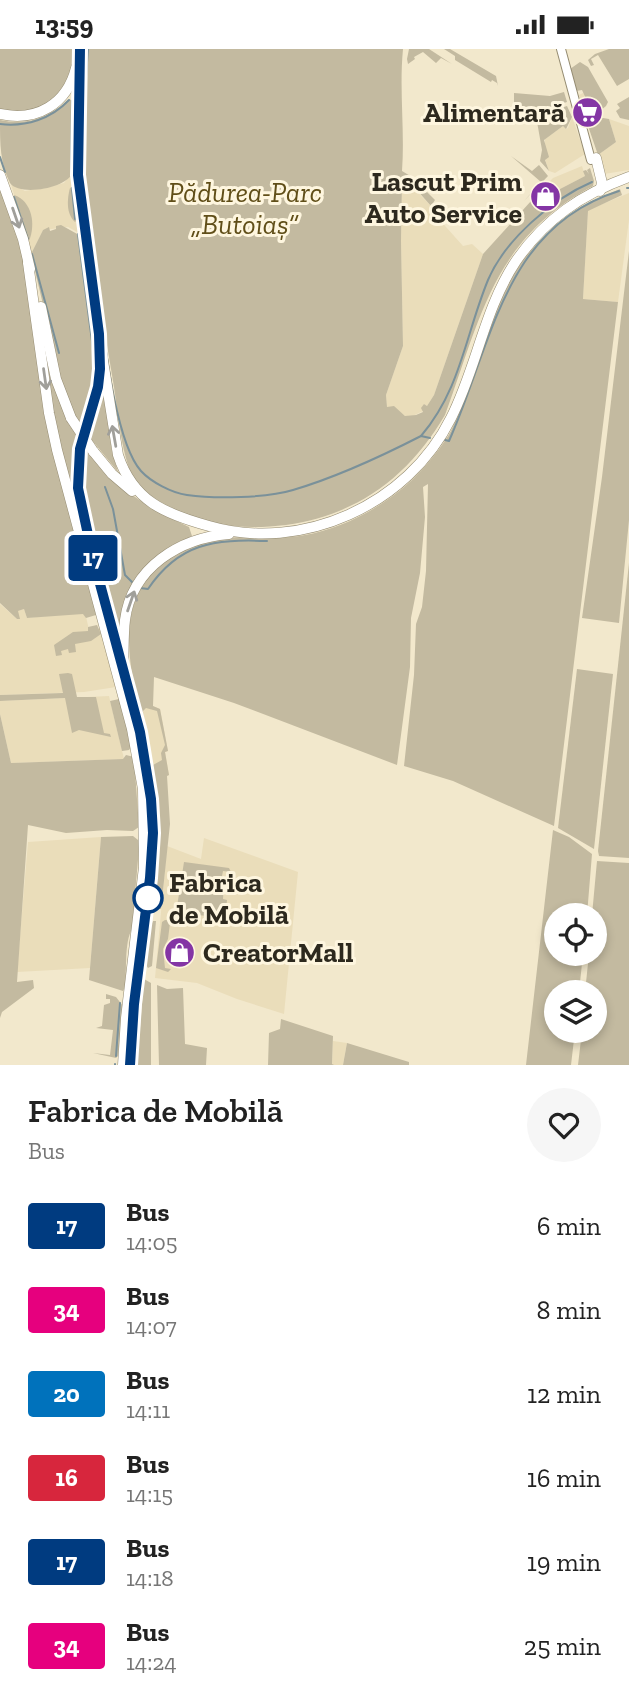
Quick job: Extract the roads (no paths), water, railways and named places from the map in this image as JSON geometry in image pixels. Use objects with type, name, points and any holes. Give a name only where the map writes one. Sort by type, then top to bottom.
[{"type":"highway","points":[[0,114],[24,117],[57,103],[73,80],[80,49]]},
{"type":"highway","points":[[80,49],[78,175],[99,334],[118,455],[128,480],[142,497]]},
{"type":"highway","points":[[594,160],[607,180],[629,179]]},
{"type":"highway","points":[[594,160],[603,186]]},
{"type":"highway","points":[[123,669],[128,610],[134,591],[150,568],[165,554],[192,541],[217,535],[286,533],[338,520],[376,500],[417,466],[452,416],[499,290],[544,222],[594,188],[594,160]]},
{"type":"highway","points":[[0,175],[23,239],[28,263],[57,450],[123,669],[147,763],[153,833],[130,1065]]},
{"type":"highway","points":[[536,234],[603,186],[629,179]]},
{"type":"highway","points":[[536,234],[588,200],[629,179]]},
{"type":"highway","points":[[28,263],[57,379],[71,418],[93,451],[113,474],[142,497],[169,513],[238,533]]},
{"type":"highway","points":[[99,334],[98,387],[80,449],[78,481],[82,515],[138,753],[145,810],[144,867],[123,1065]]},
{"type":"main road","points":[[561,49],[594,160]]},
{"type":"waterway","points":[[84,103],[88,49]]},
{"type":"waterway","points":[[0,124],[38,120],[69,100]]},
{"type":"waterway","points":[[71,173],[72,101]]},
{"type":"waterway","points":[[82,179],[83,143]]},
{"type":"waterway","points":[[0,157],[5,172]]},
{"type":"waterway","points":[[421,436],[454,381],[488,280],[506,250],[531,222],[546,210],[592,182]]},
{"type":"waterway","points":[[72,188],[75,219]]},
{"type":"waterway","points":[[445,440],[449,441],[508,290],[527,258],[551,230],[581,208],[619,191]]},
{"type":"waterway","points":[[14,197],[28,239]]},
{"type":"waterway","points":[[78,234],[95,364]]},
{"type":"waterway","points":[[32,254],[59,353]]},
{"type":"waterway","points":[[97,286],[111,383],[124,435],[141,471],[168,489],[181,494],[212,497],[282,493],[342,473],[421,436],[430,438]]},
{"type":"waterway","points":[[105,487],[113,509],[125,575],[134,584]]},
{"type":"waterway","points":[[140,588],[148,589],[172,562],[199,547],[230,541],[267,541]]},
{"type":"waterway","points":[[116,1056],[120,1003]]},
{"type":"place","name":"Alimentară","points":[[588,112]]},
{"type":"place","name":"Lascut Prim Auto Service","points":[[545,197]]},
{"type":"place","name":"Fabrica de Mobilă","points":[[148,898]]},
{"type":"place","name":"CreatorMall","points":[[180,952]]},
{"type":"park label","name":"Pădurea-Parc „Butoiaș”","points":[[245,208]]}]
